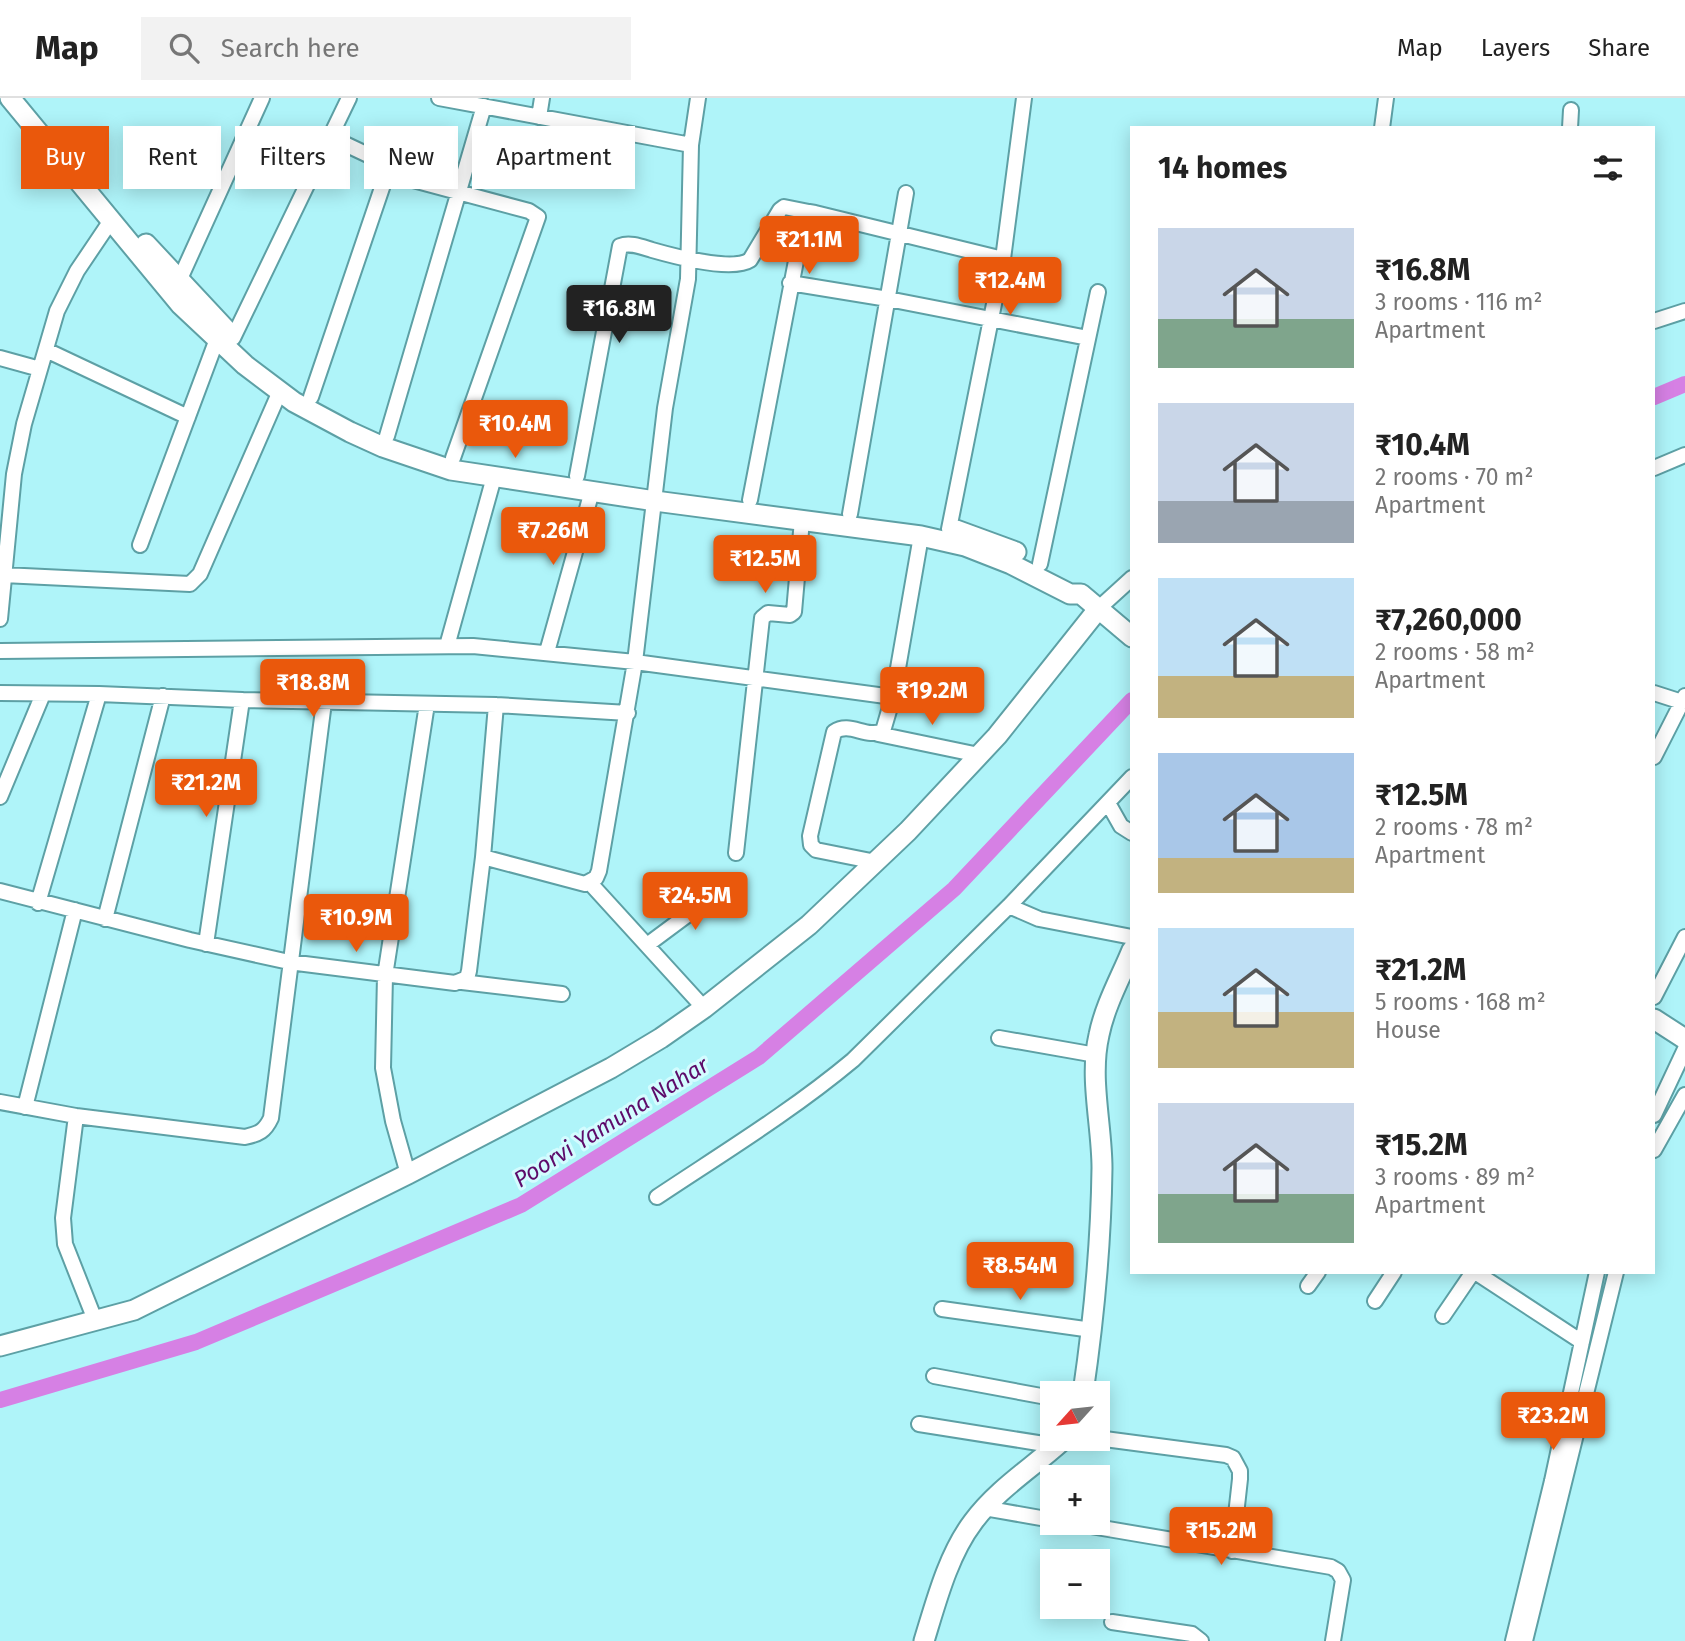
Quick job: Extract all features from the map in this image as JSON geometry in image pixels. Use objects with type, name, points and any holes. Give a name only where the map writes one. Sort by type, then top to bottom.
[{"type":"main road","points":[[10,98],[180,304],[311,397],[387,436],[453,458],[577,476],[656,495],[802,520],[920,536],[965,546],[1011,564],[1070,594],[1081,594]]},
{"type":"main road","points":[[25,98],[119,214],[179,281],[245,365],[294,402],[383,447],[451,470],[495,477],[592,491],[750,500],[949,529],[981,538],[1040,564],[1076,584],[1081,594],[1130,635]]},
{"type":"main road","points":[[0,1346],[134,1310],[408,1174],[611,1068],[661,1038],[704,1008],[809,925],[876,862],[997,736],[1106,614]]},
{"type":"main road","points":[[1085,1381],[1096,1301],[1102,1166],[1096,1055],[1105,1015],[1130,959]]},
{"type":"main road","points":[[1655,1020],[1685,1039]]},
{"type":"main road","points":[[924,1641],[954,1557],[972,1523],[984,1508],[1050,1451]]},
{"type":"street","points":[[179,281],[262,98]]},
{"type":"street","points":[[335,126],[349,98]]},
{"type":"street","points":[[439,98],[691,145]]},
{"type":"street","points":[[539,117],[542,98]]},
{"type":"street","points":[[590,883],[599,871],[628,713],[668,386],[685,300],[690,260],[691,145],[698,98]]},
{"type":"street","points":[[949,529],[1003,259],[1024,98]]},
{"type":"street","points":[[1382,126],[1386,98]]},
{"type":"street","points":[[387,436],[484,106]]},
{"type":"street","points":[[1570,126],[1571,110]]},
{"type":"street","points":[[140,545],[188,417],[225,338],[303,189]]},
{"type":"street","points":[[311,397],[382,189]]},
{"type":"street","points":[[448,189],[535,213],[538,222],[453,458]]},
{"type":"street","points":[[850,514],[906,193]]},
{"type":"street","points":[[577,476],[620,246],[630,244],[690,260],[737,265],[747,263],[784,207],[1003,259]]},
{"type":"street","points":[[750,500],[802,219],[809,212]]},
{"type":"street","points":[[0,619],[19,446],[40,369],[66,290],[110,222]]},
{"type":"street","points":[[790,283],[1088,338]]},
{"type":"street","points":[[1040,564],[1098,292]]},
{"type":"street","points":[[1655,321],[1685,311]]},
{"type":"street","points":[[46,351],[188,417]]},
{"type":"street","points":[[0,358],[40,369]]},
{"type":"street","points":[[3,575],[190,584],[200,574],[280,391]]},
{"type":"street","points":[[1655,468],[1685,455]]},
{"type":"street","points":[[447,646],[495,477]]},
{"type":"street","points":[[547,652],[592,491]]},
{"type":"street","points":[[736,853],[762,618],[768,612],[790,615],[794,612],[802,520]]},
{"type":"street","points":[[878,734],[886,726],[920,536]]},
{"type":"street","points":[[1106,614],[1130,581]]},
{"type":"street","points":[[0,651],[473,646],[635,662],[892,697]]},
{"type":"street","points":[[0,693],[496,705],[628,713]]},
{"type":"street","points":[[1655,693],[1684,699],[1655,755]]},
{"type":"street","points":[[0,797],[43,694]]},
{"type":"street","points":[[38,903],[99,694]]},
{"type":"street","points":[[105,919],[163,696]]},
{"type":"street","points":[[205,944],[242,700]]},
{"type":"street","points":[[0,1102],[76,1116],[245,1137],[257,1135],[266,1129],[271,1118],[324,702]]},
{"type":"street","points":[[408,1174],[393,1121],[383,1068],[385,976],[427,704]]},
{"type":"street","points":[[462,982],[469,971],[483,857],[496,705]]},
{"type":"street","points":[[876,862],[816,850],[811,845],[810,836],[834,732],[845,727],[979,755]]},
{"type":"street","points":[[657,1197],[761,1129],[853,1060],[1009,906],[1130,779]]},
{"type":"street","points":[[1108,803],[1121,825],[1130,832]]},
{"type":"street","points":[[483,857],[579,883],[590,883],[704,1008]]},
{"type":"street","points":[[647,945],[721,890]]},
{"type":"street","points":[[0,891],[38,903],[289,962],[385,976],[562,994]]},
{"type":"street","points":[[1009,906],[1039,919],[1130,937]]},
{"type":"street","points":[[25,1107],[75,910]]},
{"type":"street","points":[[1655,995],[1685,937]]},
{"type":"street","points":[[999,1038],[1096,1055]]},
{"type":"street","points":[[1655,1113],[1685,1049]]},
{"type":"street","points":[[1655,1148],[1685,1095]]},
{"type":"street","points":[[76,1116],[63,1218],[65,1244],[94,1320]]},
{"type":"street","points":[[1308,1286],[1317,1274]]},
{"type":"street","points":[[1375,1301],[1393,1274]]},
{"type":"street","points":[[1443,1317],[1473,1274]]},
{"type":"street","points":[[1477,1274],[1582,1342]]},
{"type":"street","points":[[1513,1641],[1552,1481],[1597,1274]]},
{"type":"street","points":[[1525,1641],[1616,1274]]},
{"type":"street","points":[[942,1309],[1092,1331]]},
{"type":"street","points":[[934,1376],[1040,1396]]},
{"type":"street","points":[[919,1424],[1040,1439]]},
{"type":"street","points":[[1110,1440],[1233,1458],[1240,1471],[1240,1479],[1232,1550]]},
{"type":"street","points":[[984,1508],[1040,1518]]},
{"type":"street","points":[[1110,1529],[1331,1567],[1338,1571],[1343,1580],[1333,1641]]},
{"type":"street","points":[[1112,1622],[1192,1634],[1201,1641]]},
{"type":"waterway","name":"Poorvi Yamuna Nahar","points":[[1655,397],[1685,384]]},
{"type":"waterway","name":"Poorvi Yamuna Nahar","points":[[0,1400],[196,1342],[521,1205],[759,1057],[954,889],[1130,702]]}]
